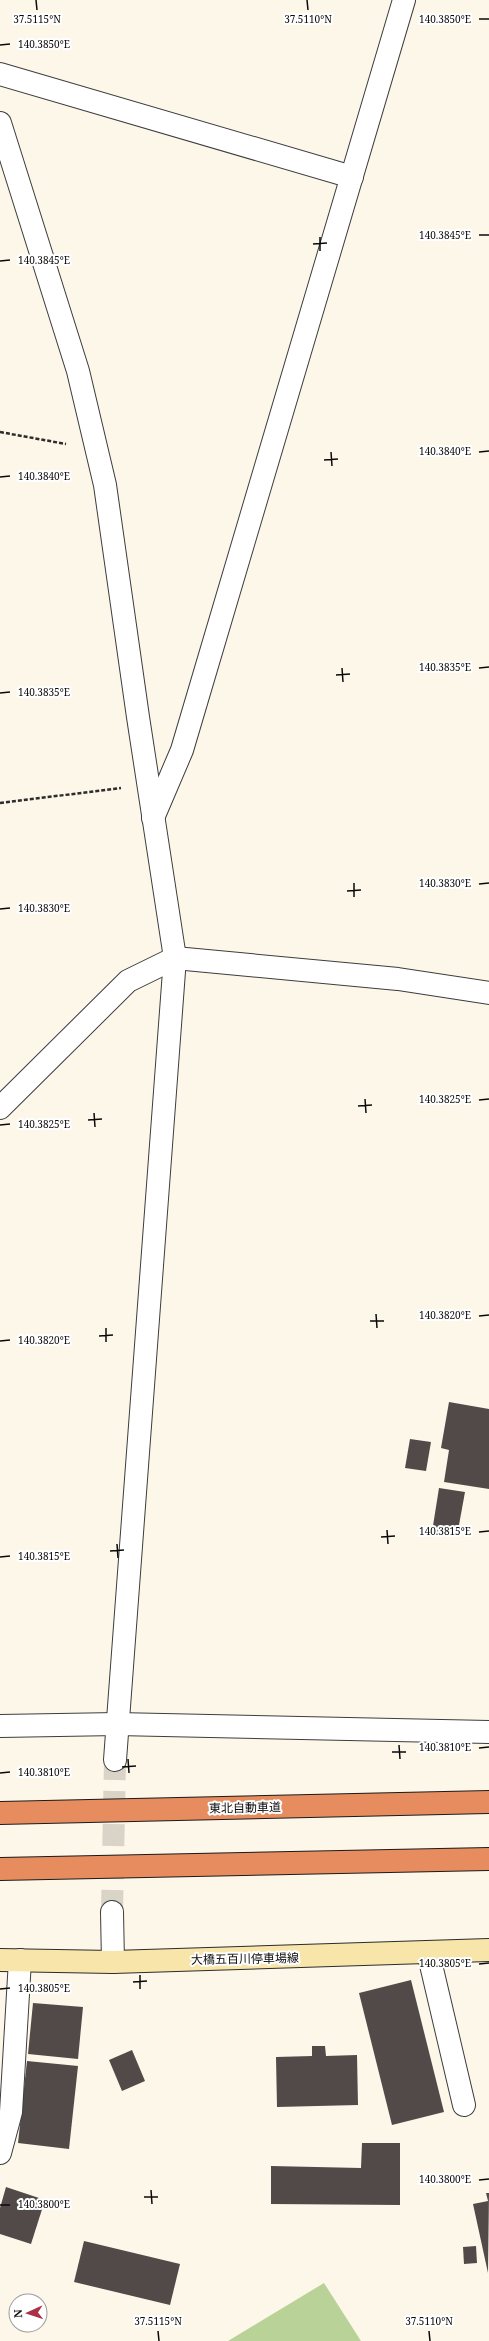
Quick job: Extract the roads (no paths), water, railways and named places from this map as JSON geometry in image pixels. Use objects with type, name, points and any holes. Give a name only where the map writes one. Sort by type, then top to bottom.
[{"type":"highway","name":"東北自動車道","points":[[0,1813],[489,1802]]},
{"type":"highway","points":[[0,1869],[489,1859]]},
{"type":"main road","name":"大橋五百川停車場線","points":[[10,1960],[113,1962],[489,1950]]},
{"type":"street","points":[[153,818],[182,750],[404,0]]},
{"type":"street","points":[[0,74],[352,177]]},
{"type":"street","points":[[0,123],[78,371],[106,485],[148,785],[175,958],[115,1760]]},
{"type":"street","points":[[0,1108],[128,981],[175,958],[398,979],[489,993]]},
{"type":"street","points":[[0,1726],[117,1724],[489,1732]]},
{"type":"street","points":[[112,1912],[113,1962]]},
{"type":"street","points":[[428,1952],[464,2105]]},
{"type":"street","points":[[0,2153],[11,2112],[10,1960]]},
{"type":"tunnel","points":[[112,1912],[115,1760]]}]
